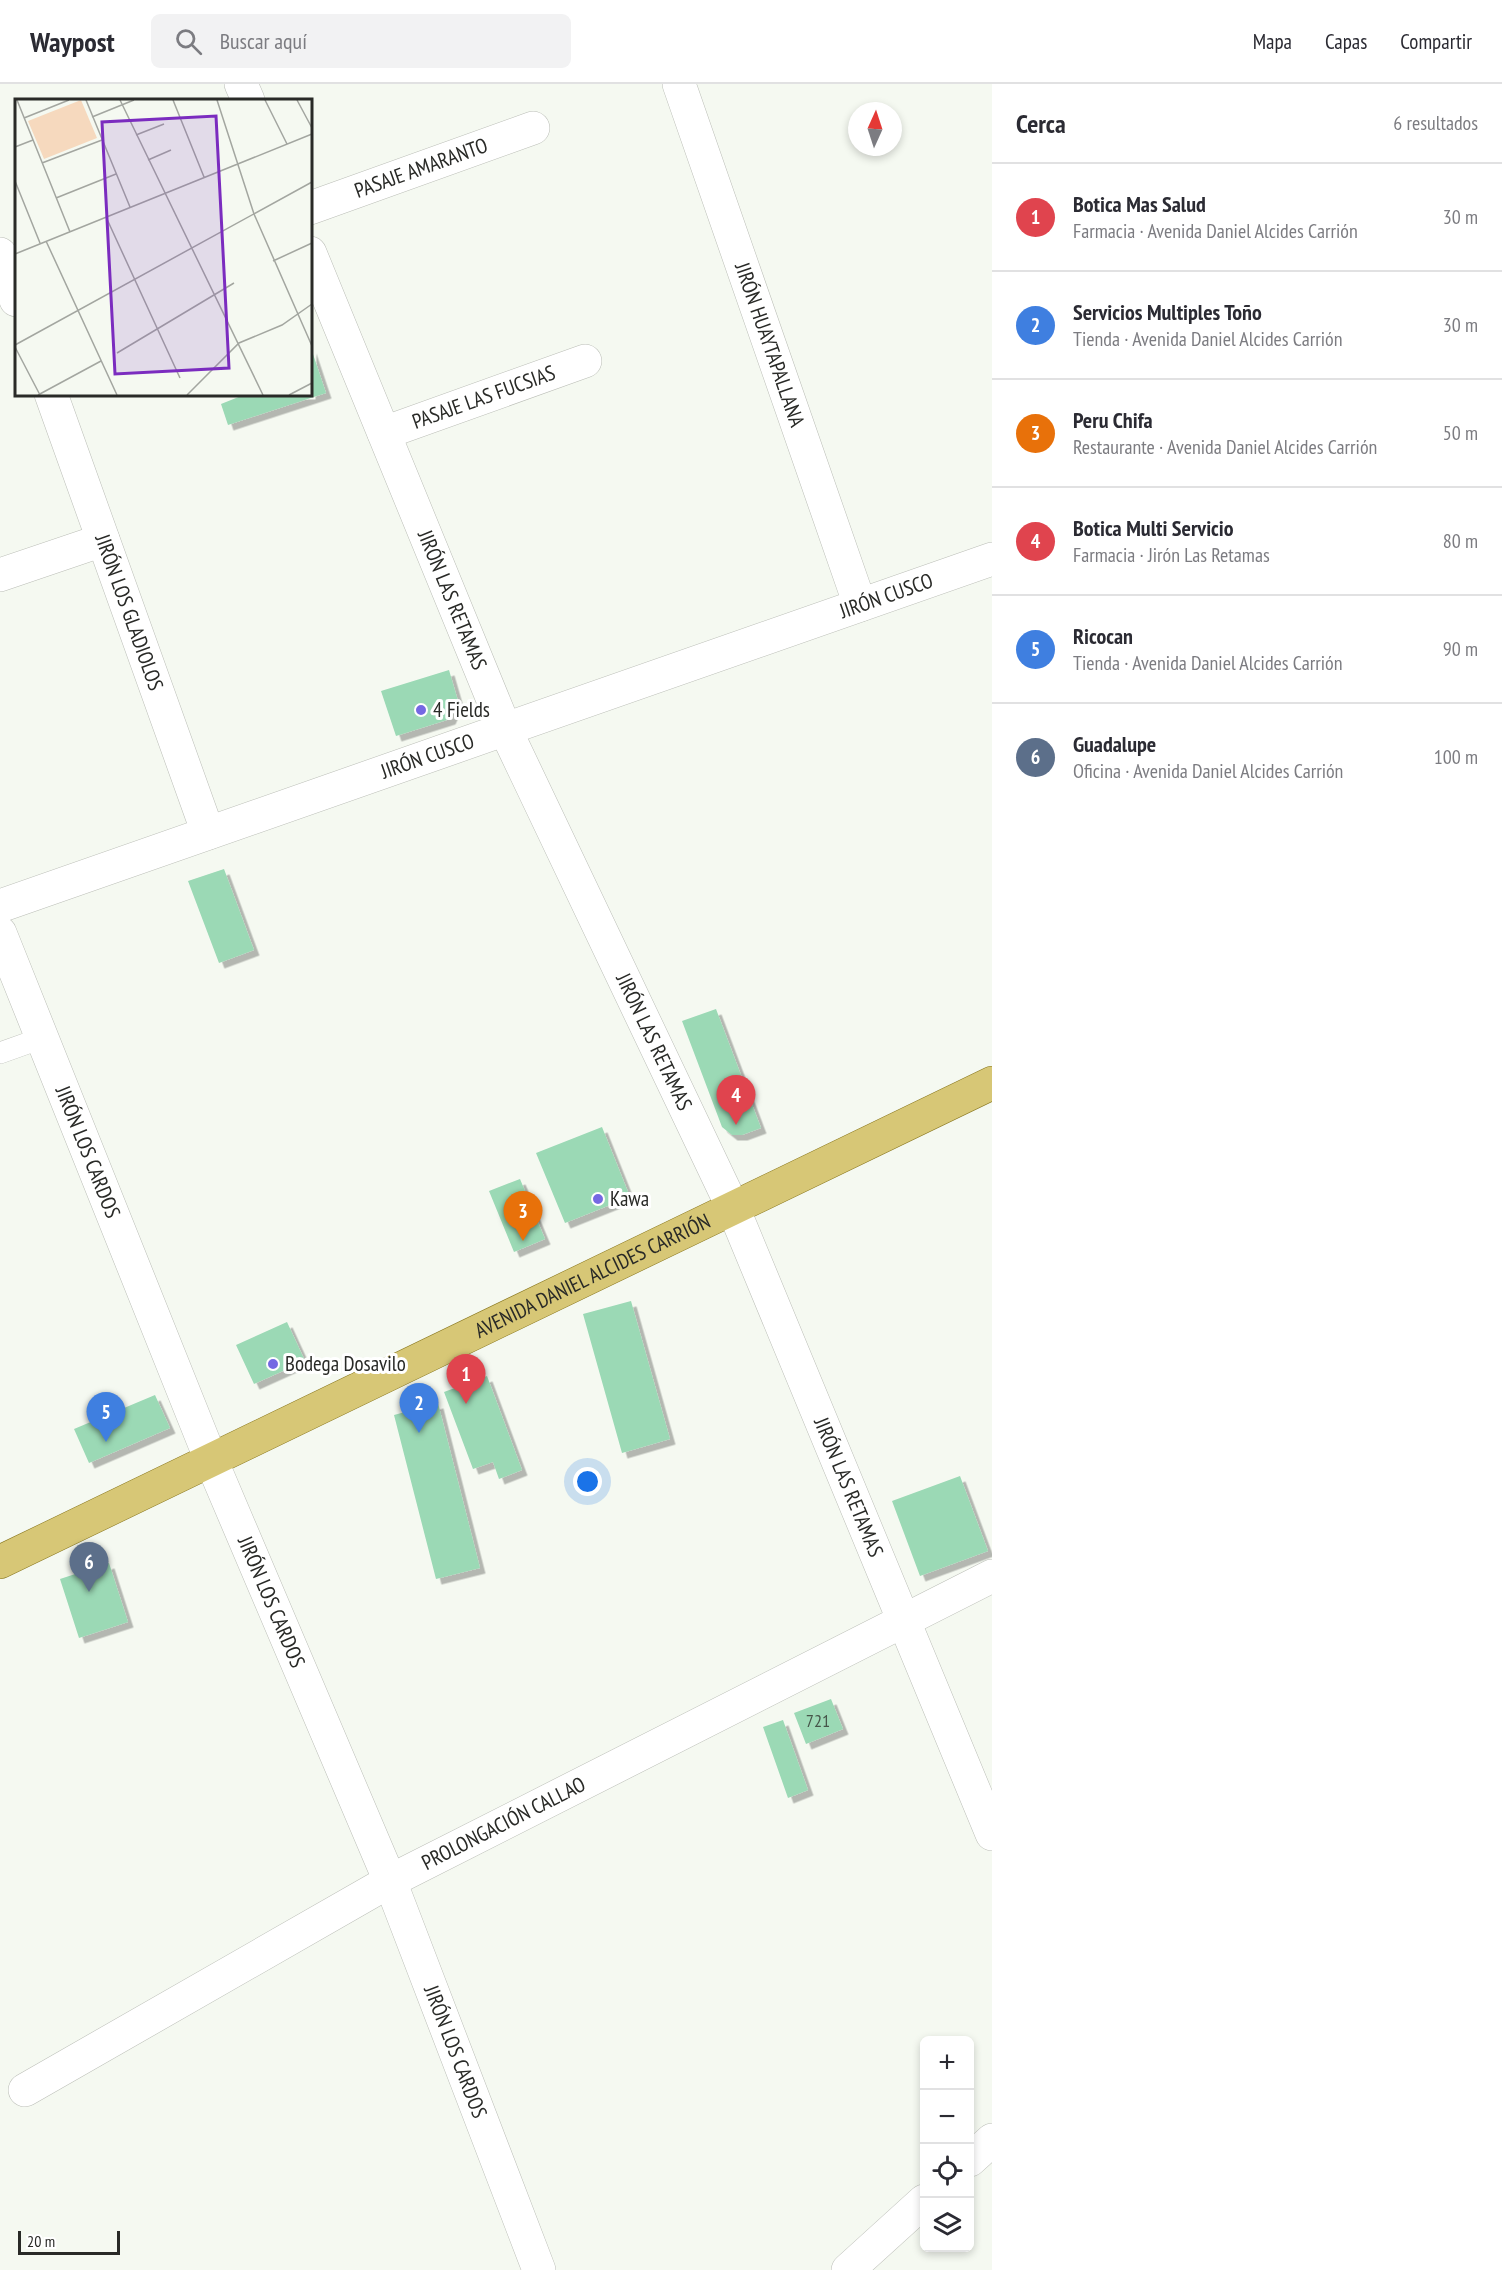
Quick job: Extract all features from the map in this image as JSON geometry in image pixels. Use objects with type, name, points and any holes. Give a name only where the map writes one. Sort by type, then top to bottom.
[{"type":"main road","name":"AVENIDA DANIEL ALCIDES CARRIÓN","points":[[0,1562],[992,1083]]},
{"type":"street","points":[[241,84],[248,99]]},
{"type":"street","name":"JIRÓN HUAYTAPALLANA","points":[[679,84],[860,605]]},
{"type":"street","name":"PASAJE AMARANTO","points":[[312,207],[533,128]]},
{"type":"street","points":[[0,254],[15,297]]},
{"type":"street","name":"JIRÓN LAS RETAMAS","points":[[312,258],[505,729],[733,1208],[992,1833]]},
{"type":"street","name":"PASAJE LAS FUCSIAS","points":[[384,433],[585,361]]},
{"type":"street","name":"JIRÓN LOS GLADIOLOS","points":[[52,396],[208,833]]},
{"type":"street","points":[[0,575],[103,540]]},
{"type":"street","name":"JIRÓN CUSCO","points":[[0,906],[992,559]]},
{"type":"street","name":"JIRÓN LOS CARDOS","points":[[0,933],[211,1460],[390,1881],[538,2270]]},
{"type":"street","name":"PROLONGACIÓN CALLAO","points":[[25,2090],[390,1881],[992,1576]]},
{"type":"street","points":[[974,2155],[992,2139]]},
{"type":"street","points":[[848,2270],[920,2205]]},
{"type":"lane","points":[[0,1053],[42,1038]]},
{"type":"building","points":[[312,351],[326,393],[228,425],[221,404],[241,396],[312,396]]},
{"type":"building","name":"4 Fields","points":[[449,670],[458,701],[450,719],[396,736],[381,691]]},
{"type":"building","points":[[224,869],[254,950],[219,963],[188,881]]},
{"type":"building","points":[[716,1009],[761,1128],[742,1135],[732,1135],[722,1127],[682,1021]]},
{"type":"building","points":[[602,1127],[630,1197],[565,1223],[536,1153]]},
{"type":"building","points":[[520,1179],[545,1239],[514,1252],[489,1191]]},
{"type":"building","points":[[631,1301],[670,1439],[622,1453],[583,1314]]},
{"type":"building","points":[[287,1322],[305,1361],[254,1384],[236,1345]]},
{"type":"building","points":[[487,1376],[522,1470],[499,1479],[493,1462],[473,1469],[444,1392]]},
{"type":"building","points":[[155,1395],[170,1428],[89,1463],[74,1429]]},
{"type":"building","points":[[438,1403],[480,1568],[436,1579],[394,1415]]},
{"type":"building","points":[[960,1476],[988,1551],[920,1576],[892,1501]]},
{"type":"building","points":[[109,1563],[128,1622],[79,1638],[60,1579]]},
{"type":"building","points":[[831,1699],[843,1729],[806,1744],[794,1713]]},
{"type":"building","points":[[783,1720],[808,1790],[788,1798],[763,1727]]},
{"type":"place","name":"4 Fields","points":[[421,710]]},
{"type":"place","name":"Botica Multi Servicio","points":[[736,1125]]},
{"type":"place","name":"Kawa","points":[[598,1199]]},
{"type":"place","name":"Peru Chifa","points":[[523,1241]]},
{"type":"place","name":"Bodega Dosavilo","points":[[273,1364]]},
{"type":"place","name":"Botica Mas Salud","points":[[466,1404]]},
{"type":"place","name":"Servicios Multiples Toño","points":[[419,1433]]},
{"type":"place","name":"Ricocan","points":[[106,1442]]},
{"type":"place","name":"Guadalupe","points":[[89,1592]]}]
